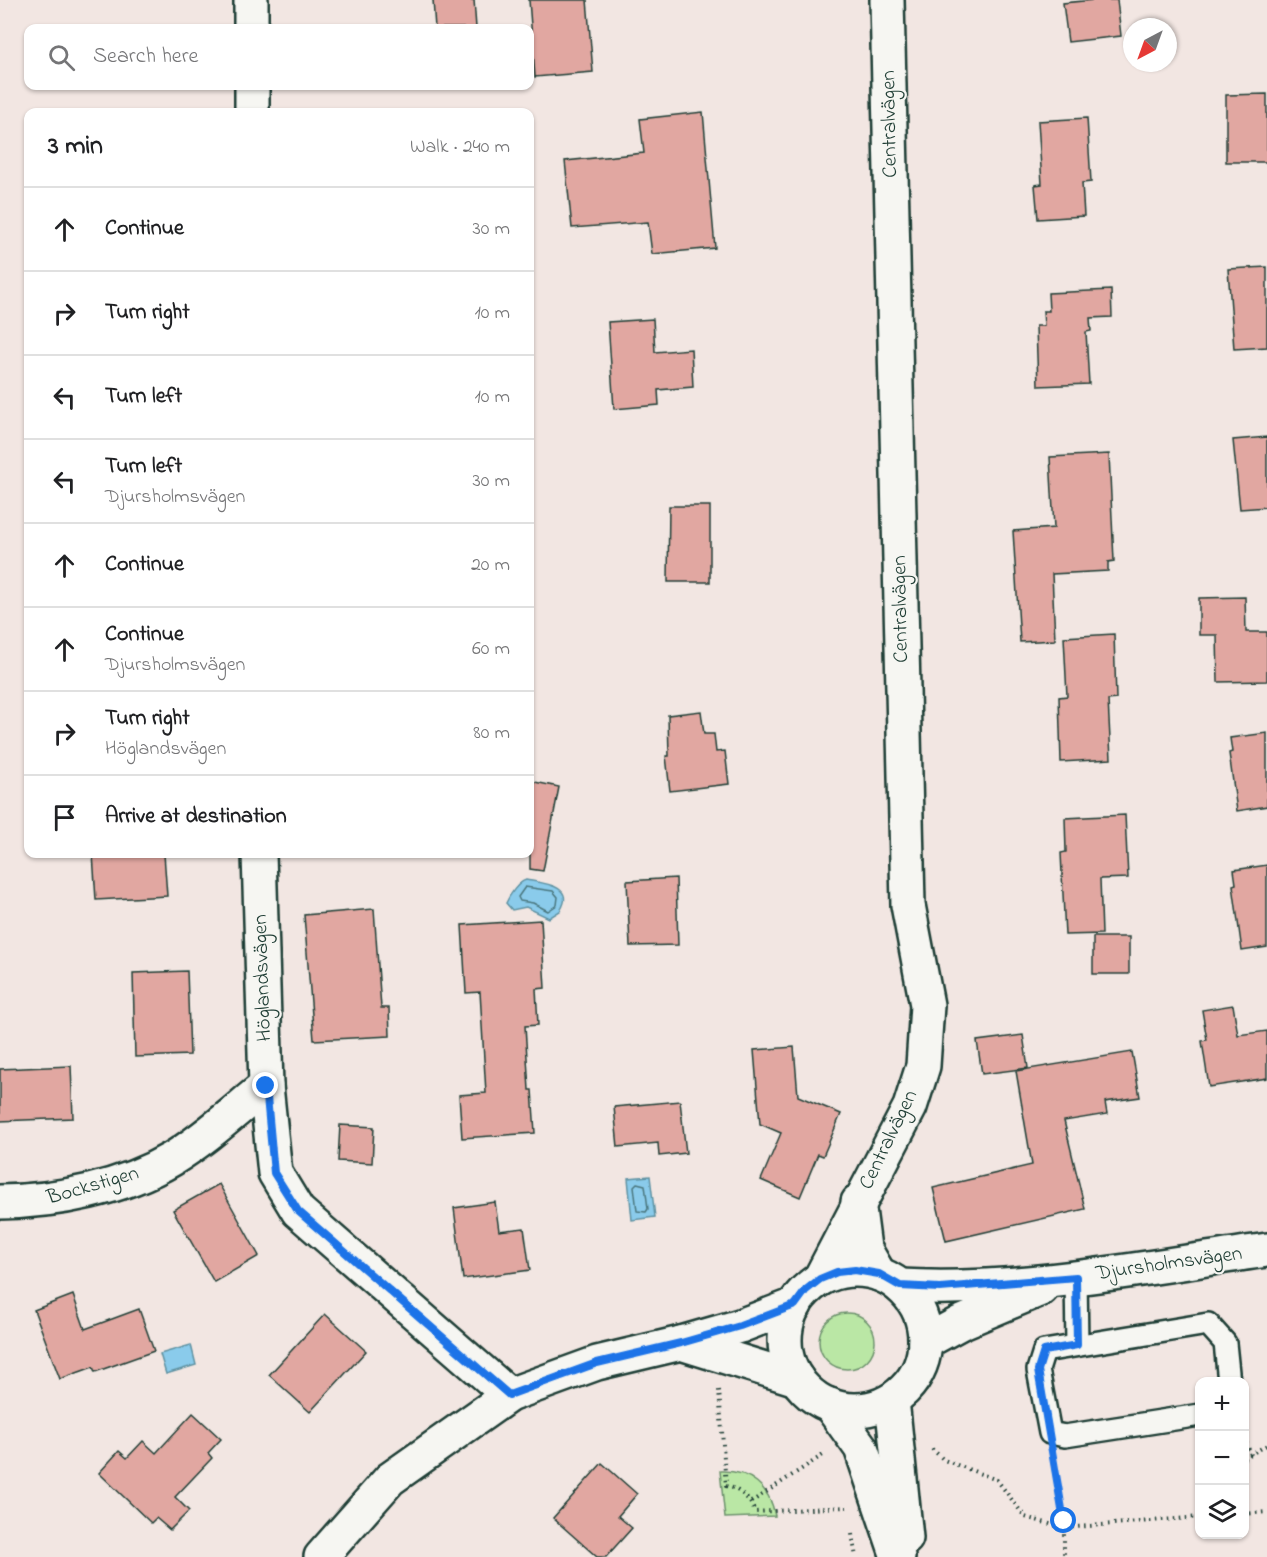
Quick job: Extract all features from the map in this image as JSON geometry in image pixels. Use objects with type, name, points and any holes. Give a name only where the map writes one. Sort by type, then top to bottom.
[{"type":"street","points":[[251,0],[251,24]]},
{"type":"street","name":"Centralvägen","points":[[820,1279],[858,1202],[910,1107],[923,1066],[927,1005],[908,906],[888,0]]},
{"type":"street","points":[[252,90],[252,108]]},
{"type":"street","name":"Höglandsvägen","points":[[259,858],[266,1086],[274,1173],[298,1211],[509,1395]]},
{"type":"street","name":"Bockstigen","points":[[0,1202],[44,1201],[125,1180],[172,1159],[266,1086]]},
{"type":"street","name":"Centralvägen","points":[[858,1202],[864,1248],[889,1280]]},
{"type":"street","name":"Djursholmsvägen","points":[[889,1280],[940,1288],[1073,1277],[1267,1250]]},
{"type":"street","points":[[855,1270],[889,1280],[914,1302],[923,1321],[925,1342],[921,1365],[910,1384],[892,1400],[871,1408],[850,1410],[830,1405],[812,1394],[797,1379],[786,1358],[783,1338],[795,1305],[806,1290],[820,1279],[837,1272],[855,1270]]},
{"type":"street","name":"Djursholmsvägen","points":[[925,1342],[960,1323],[1073,1277]]},
{"type":"street","points":[[321,1557],[390,1479],[509,1395],[597,1363],[740,1326],[795,1305]]},
{"type":"street","points":[[681,1343],[797,1379]]},
{"type":"street","points":[[892,1400],[894,1441],[908,1557]]},
{"type":"street","points":[[830,1405],[861,1448],[898,1557]]},
{"type":"lane","points":[[1073,1277],[1077,1345]]},
{"type":"lane","points":[[1195,1416],[1065,1436],[1050,1433],[1038,1370],[1044,1351],[1208,1324],[1225,1343],[1228,1377]]},
{"type":"path","points":[[718,1387],[726,1486],[734,1488],[751,1502],[755,1512],[847,1507]]},
{"type":"path","points":[[1050,1433],[1064,1528],[1064,1557]]},
{"type":"path","points":[[927,1444],[944,1460],[997,1480],[1025,1517],[1064,1528],[1195,1517]]},
{"type":"path","points":[[1249,1449],[1251,1455],[1267,1445]]},
{"type":"path","points":[[751,1502],[826,1453]]},
{"type":"path","points":[[1249,1514],[1267,1512]]},
{"type":"green space","points":[[841,1313],[853,1313],[867,1321],[875,1335],[873,1352],[867,1361],[853,1369],[841,1369],[824,1357],[819,1347],[819,1335],[831,1318]]},
{"type":"green space","points":[[720,1471],[731,1471],[757,1482],[769,1497],[775,1516],[725,1518]]},
{"type":"water","points":[[526,880],[548,884],[561,891],[564,902],[560,911],[549,918],[526,907],[512,910],[506,903],[517,886]]},
{"type":"water","points":[[650,1176],[655,1217],[632,1220],[628,1178]]},
{"type":"water","points":[[191,1345],[196,1365],[166,1374],[160,1354]]},
{"type":"building","points":[[433,0],[474,0],[476,24],[435,24]]},
{"type":"building","points":[[529,0],[587,0],[593,72],[535,77],[534,24],[531,24]]},
{"type":"building","points":[[1117,0],[1121,36],[1068,42],[1063,3]]},
{"type":"building","points":[[1267,94],[1267,162],[1226,162],[1226,95]]},
{"type":"building","points":[[703,112],[715,248],[652,254],[648,222],[572,228],[565,161],[644,153],[640,119]]},
{"type":"building","points":[[1087,118],[1091,182],[1082,183],[1084,216],[1038,219],[1035,185],[1042,184],[1038,121]]},
{"type":"building","points":[[1267,267],[1267,347],[1234,349],[1228,269]]},
{"type":"building","points":[[1111,290],[1112,317],[1090,318],[1091,331],[1086,332],[1089,384],[1038,386],[1036,326],[1044,326],[1043,311],[1049,311],[1048,293]]},
{"type":"building","points":[[653,319],[655,352],[691,349],[693,387],[658,390],[659,405],[614,409],[608,322]]},
{"type":"building","points":[[1267,437],[1267,507],[1240,509],[1233,440]]},
{"type":"building","points":[[1109,454],[1114,561],[1108,562],[1108,571],[1052,574],[1055,640],[1020,642],[1013,531],[1054,528],[1050,457]]},
{"type":"building","points":[[669,506],[710,506],[710,582],[668,582]]},
{"type":"building","points":[[1245,597],[1246,632],[1267,632],[1267,681],[1218,682],[1217,635],[1199,635],[1199,598]]},
{"type":"building","points":[[1114,634],[1116,699],[1108,700],[1111,759],[1061,762],[1059,697],[1067,696],[1064,637]]},
{"type":"building","points":[[701,711],[704,734],[714,734],[716,752],[725,751],[729,784],[670,791],[666,756],[669,756],[668,715]]},
{"type":"building","points":[[1267,733],[1267,806],[1237,811],[1229,753],[1232,752],[1230,738]]},
{"type":"building","points":[[534,782],[559,787],[543,871],[530,869],[530,858],[534,858]]},
{"type":"building","points":[[1125,815],[1128,878],[1100,879],[1102,934],[1065,935],[1061,853],[1066,852],[1065,818]]},
{"type":"building","points":[[93,858],[164,858],[167,896],[96,900]]},
{"type":"building","points":[[1267,865],[1267,947],[1242,951],[1233,885],[1236,884],[1234,870]]},
{"type":"building","points":[[676,878],[678,945],[630,946],[627,881]]},
{"type":"building","points":[[374,909],[381,1008],[389,1008],[390,1036],[314,1040],[304,915]]},
{"type":"building","points":[[541,920],[545,988],[536,989],[538,1025],[525,1026],[529,1090],[532,1090],[535,1133],[462,1138],[459,1095],[486,1093],[480,992],[466,993],[462,925]]},
{"type":"building","points":[[1093,937],[1129,937],[1129,974],[1093,974]]},
{"type":"building","points":[[187,971],[190,1055],[135,1057],[133,973]]},
{"type":"building","points":[[1233,1005],[1238,1035],[1267,1031],[1267,1078],[1209,1087],[1202,1041],[1207,1040],[1202,1010]]},
{"type":"building","points":[[1023,1035],[1028,1068],[982,1074],[977,1041]]},
{"type":"building","points":[[794,1047],[798,1096],[841,1114],[823,1156],[818,1154],[800,1197],[761,1180],[781,1133],[760,1124],[754,1050]]},
{"type":"building","points":[[1132,1052],[1140,1097],[1105,1102],[1107,1114],[1064,1121],[1085,1209],[946,1241],[933,1188],[1032,1165],[1016,1071]]},
{"type":"building","points":[[71,1066],[73,1118],[0,1121],[0,1069]]},
{"type":"building","points":[[680,1101],[686,1153],[659,1156],[658,1143],[618,1147],[614,1107]]},
{"type":"building","points":[[340,1125],[374,1127],[372,1163],[338,1161]]},
{"type":"building","points":[[219,1184],[259,1256],[214,1282],[173,1210]]},
{"type":"building","points":[[495,1202],[499,1231],[524,1228],[530,1270],[463,1279],[454,1208]]},
{"type":"building","points":[[73,1295],[85,1329],[139,1309],[154,1351],[95,1372],[93,1367],[60,1379],[34,1310]]},
{"type":"building","points":[[325,1314],[366,1351],[310,1412],[269,1375]]},
{"type":"building","points":[[193,1413],[221,1439],[208,1453],[212,1458],[175,1497],[189,1511],[170,1530],[156,1518],[151,1523],[99,1473],[119,1451],[127,1458],[143,1441],[156,1453]]},
{"type":"building","points":[[602,1463],[637,1494],[618,1516],[632,1528],[606,1557],[597,1557],[553,1518]]},
{"type":"route","points":[[266,1086],[274,1173],[298,1211],[509,1395],[597,1363],[740,1326],[795,1305],[806,1290],[820,1279],[837,1272],[855,1270],[879,1274],[900,1286],[940,1288],[1076,1277],[1077,1345],[1044,1351],[1038,1370],[1064,1521]]}]
